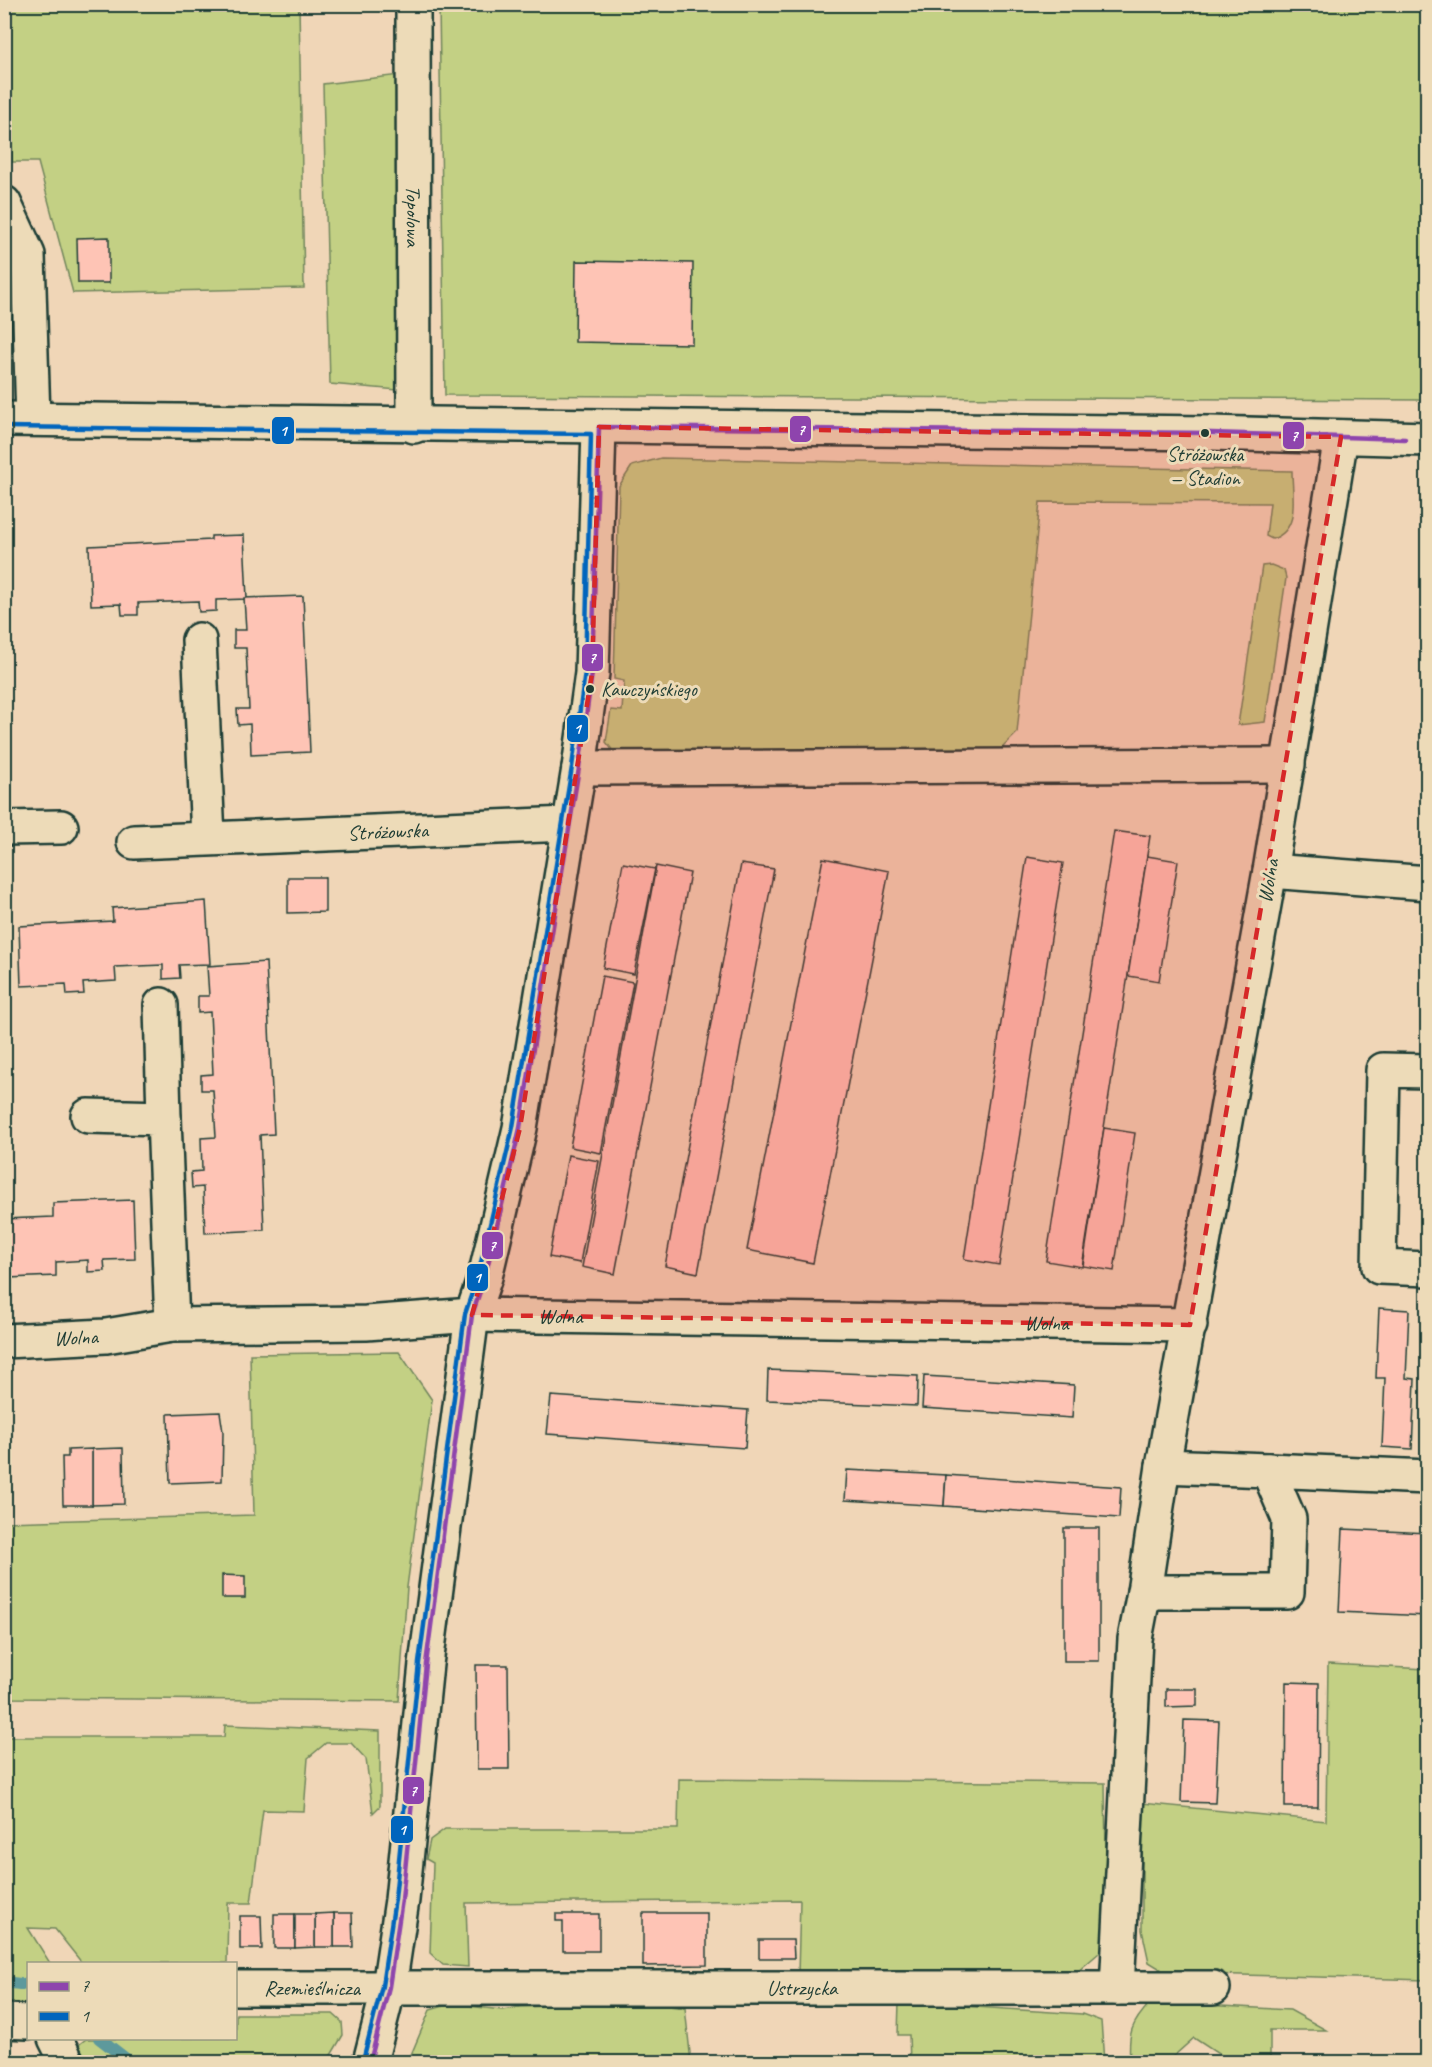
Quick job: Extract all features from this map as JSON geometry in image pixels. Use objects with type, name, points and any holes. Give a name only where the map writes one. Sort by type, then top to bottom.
[{"type":"street","name":"Topolowa","points":[[413,4],[414,426]]},
{"type":"street","points":[[4,203],[28,255],[19,419],[414,426],[1211,434],[1428,439]]},
{"type":"street","points":[[370,2062],[389,1987],[402,1900],[428,1653],[472,1315],[485,1277],[520,1128],[579,768],[592,673],[599,427]]},
{"type":"street","name":"Wolna","points":[[4,1341],[106,1336],[172,1325],[366,1323],[472,1315],[1190,1325],[1270,871],[1341,437]]},
{"type":"street","points":[[199,640],[208,838]]},
{"type":"street","points":[[579,768],[1288,765]]},
{"type":"street","name":"Stróżowska","points":[[134,842],[568,824]]},
{"type":"street","points":[[4,828],[61,827]]},
{"type":"street","points":[[1270,871],[1428,883]]},
{"type":"street","points":[[161,1005],[172,1325]]},
{"type":"street","points":[[1428,1071],[1383,1070],[1379,1267],[1428,1269]]},
{"type":"street","points":[[88,1116],[164,1118]]},
{"type":"street","points":[[1117,1988],[1135,1639],[1163,1466],[1190,1325]]},
{"type":"street","points":[[1163,1466],[1428,1477]]},
{"type":"street","points":[[1144,1592],[1287,1592],[1289,1519],[1268,1470]]},
{"type":"street","name":"Rzemieślnicza","points":[[237,1988],[389,1987]]},
{"type":"street","name":"Ustrzycka","points":[[389,1987],[1213,1988]]},
{"type":"street","points":[[4,2021],[27,2022]]},
{"type":"street","points":[[56,2040],[67,2062]]},
{"type":"highlighted area","points":[[599,427],[1341,437],[1190,1325],[472,1315],[520,1128],[592,673]]},
{"type":"green space","points":[[9,5],[299,5],[304,288],[73,293],[38,162],[12,162]]},
{"type":"green space","points":[[439,5],[1427,5],[1427,400],[445,395]]},
{"type":"green space","points":[[400,75],[398,390],[330,384],[323,84]]},
{"type":"green space","points":[[661,458],[1292,471],[1293,511],[1287,528],[1281,535],[1272,539],[1266,536],[1270,503],[1040,502],[1017,733],[991,759],[618,757],[606,742],[611,710],[622,711],[624,681],[614,679],[619,486],[632,466]]},
{"type":"green space","points":[[1271,565],[1284,570],[1286,578],[1265,722],[1238,725],[1262,566]]},
{"type":"green space","points":[[399,1352],[432,1400],[407,1587],[399,1701],[5,1698],[4,1522],[254,1515],[250,1354]]},
{"type":"green space","points":[[1328,1664],[1427,1669],[1427,1980],[1167,1973],[1149,1962],[1142,1930],[1142,1803],[1326,1821]]},
{"type":"green space","points":[[225,1725],[380,1731],[380,1806],[373,1813],[366,1759],[351,1743],[326,1743],[308,1758],[304,1811],[263,1810],[251,1903],[228,1903],[227,1962],[81,1962],[55,1929],[28,1928],[49,1962],[27,1962],[27,2001],[22,2005],[5,2004],[5,1737],[224,1737]]},
{"type":"green space","points":[[679,1779],[1105,1783],[1107,1946],[1070,1978],[798,1975],[800,1900],[466,1903],[468,1967],[443,1965],[430,1953],[433,1863],[426,1859],[430,1840],[445,1829],[678,1829]]},
{"type":"green space","points":[[899,2002],[1082,2014],[1101,2021],[1104,2062],[910,2062],[909,2035],[898,2035]]},
{"type":"green space","points":[[1151,2002],[1290,2010],[1326,2030],[1270,2030],[1270,2062],[1226,2062],[1223,2057],[1194,2038],[1167,2062],[1130,2062],[1129,2044],[1132,2030]]},
{"type":"green space","points":[[644,2003],[685,2008],[691,2062],[408,2062],[430,2010],[451,2004],[502,2010],[521,2007]]},
{"type":"green space","points":[[237,2014],[333,2014],[342,2022],[343,2035],[327,2062],[87,2062],[76,2047],[85,2040],[237,2040]]},
{"type":"building","points":[[109,237],[109,283],[78,283],[77,238]]},
{"type":"building","points":[[576,261],[693,263],[692,344],[575,342]]},
{"type":"building","points":[[244,535],[247,599],[216,600],[216,611],[199,612],[198,601],[138,603],[138,615],[122,615],[121,604],[91,605],[89,546],[211,540],[211,536]]},
{"type":"building","points":[[303,596],[310,752],[251,755],[250,724],[238,725],[237,709],[249,709],[246,648],[234,648],[234,630],[246,630],[244,598]]},
{"type":"building","points":[[1114,831],[1150,836],[1082,1267],[1046,1261]]},
{"type":"building","points":[[1147,856],[1178,861],[1159,981],[1128,976]]},
{"type":"building","points":[[1027,857],[1063,863],[999,1265],[964,1259]]},
{"type":"building","points":[[823,858],[889,871],[813,1263],[747,1250]]},
{"type":"building","points":[[623,863],[655,869],[634,974],[603,968]]},
{"type":"building","points":[[741,864],[774,869],[698,1273],[665,1266]]},
{"type":"building","points":[[656,866],[690,873],[615,1274],[582,1267]]},
{"type":"building","points":[[288,877],[325,877],[325,912],[288,913]]},
{"type":"building","points":[[206,901],[210,964],[179,965],[180,978],[163,979],[163,965],[115,967],[116,981],[83,983],[84,994],[67,995],[66,984],[21,986],[19,926],[113,921],[112,908]]},
{"type":"building","points":[[266,962],[274,1134],[260,1135],[264,1230],[205,1233],[203,1187],[192,1188],[191,1172],[202,1171],[201,1138],[216,1137],[213,1090],[201,1090],[201,1075],[213,1074],[210,1012],[198,1013],[198,996],[209,996],[207,966]]},
{"type":"building","points":[[602,976],[633,982],[601,1153],[570,1147]]},
{"type":"building","points":[[1427,1112],[1428,1253],[1425,1253]]},
{"type":"building","points":[[1104,1128],[1135,1133],[1114,1271],[1083,1266]]},
{"type":"building","points":[[568,1155],[599,1161],[580,1263],[549,1257]]},
{"type":"building","points":[[133,1200],[135,1259],[104,1260],[105,1271],[88,1272],[88,1260],[56,1262],[56,1276],[8,1278],[9,1289],[4,1290],[4,1219],[53,1217],[53,1203]]},
{"type":"building","points":[[1379,1308],[1409,1310],[1406,1378],[1415,1379],[1412,1449],[1382,1447],[1385,1378],[1376,1378]]},
{"type":"building","points":[[768,1370],[918,1376],[917,1406],[767,1400]]},
{"type":"building","points":[[924,1376],[1074,1385],[1072,1418],[922,1408]]},
{"type":"building","points":[[551,1396],[748,1410],[745,1448],[547,1434]]},
{"type":"building","points":[[220,1412],[223,1432],[222,1481],[170,1483],[168,1414]]},
{"type":"building","points":[[123,1448],[124,1504],[92,1505],[92,1449]]},
{"type":"building","points":[[92,1449],[92,1505],[63,1505],[62,1457],[68,1457],[68,1450]]},
{"type":"building","points":[[847,1470],[946,1475],[944,1506],[845,1500]]},
{"type":"building","points":[[946,1475],[1121,1487],[1119,1518],[944,1506]]},
{"type":"building","points":[[1064,1528],[1099,1528],[1099,1661],[1064,1661]]},
{"type":"building","points":[[1343,1529],[1428,1533],[1428,1616],[1339,1612]]},
{"type":"building","points":[[222,1575],[245,1576],[245,1598],[222,1598]]},
{"type":"building","points":[[476,1665],[508,1665],[509,1769],[477,1769]]},
{"type":"building","points":[[1286,1682],[1319,1683],[1318,1807],[1285,1807]]},
{"type":"building","points":[[1166,1689],[1197,1689],[1197,1706],[1166,1707]]},
{"type":"building","points":[[1184,1720],[1219,1721],[1215,1803],[1181,1802]]},
{"type":"building","points":[[334,1913],[352,1913],[353,1947],[334,1947]]},
{"type":"building","points":[[334,1913],[334,1947],[315,1947],[315,1914]]},
{"type":"building","points":[[643,1913],[707,1913],[707,1965],[643,1966]]},
{"type":"building","points":[[274,1914],[295,1914],[295,1948],[274,1948]]},
{"type":"building","points":[[295,1914],[315,1914],[315,1947],[295,1948]]},
{"type":"building","points":[[556,1914],[599,1914],[599,1951],[563,1951],[563,1921],[556,1921]]},
{"type":"building","points":[[240,1916],[261,1916],[262,1949],[240,1949]]},
{"type":"building","points":[[759,1940],[793,1940],[794,1958],[759,1958]]},
{"type":"waterway","points":[[4,1982],[27,1985]]},
{"type":"waterway","points":[[102,2040],[130,2062]]},
{"type":"transit line","name":"1","points":[[4,427],[591,434],[585,672],[572,767],[513,1127],[478,1275],[465,1314],[419,1663],[395,1899],[382,1986],[363,2060]]},
{"type":"transit line","name":"7","points":[[599,427],[1211,433],[1405,439]]},
{"type":"transit line","name":"7","points":[[370,2062],[389,1987],[402,1900],[426,1664],[472,1315],[485,1277],[520,1128],[579,768],[592,673],[599,427]]},
{"type":"place","name":"Stróżowska — Stadion","points":[[1205,433]]},
{"type":"place","name":"Kawczyńskiego","points":[[590,689]]}]
